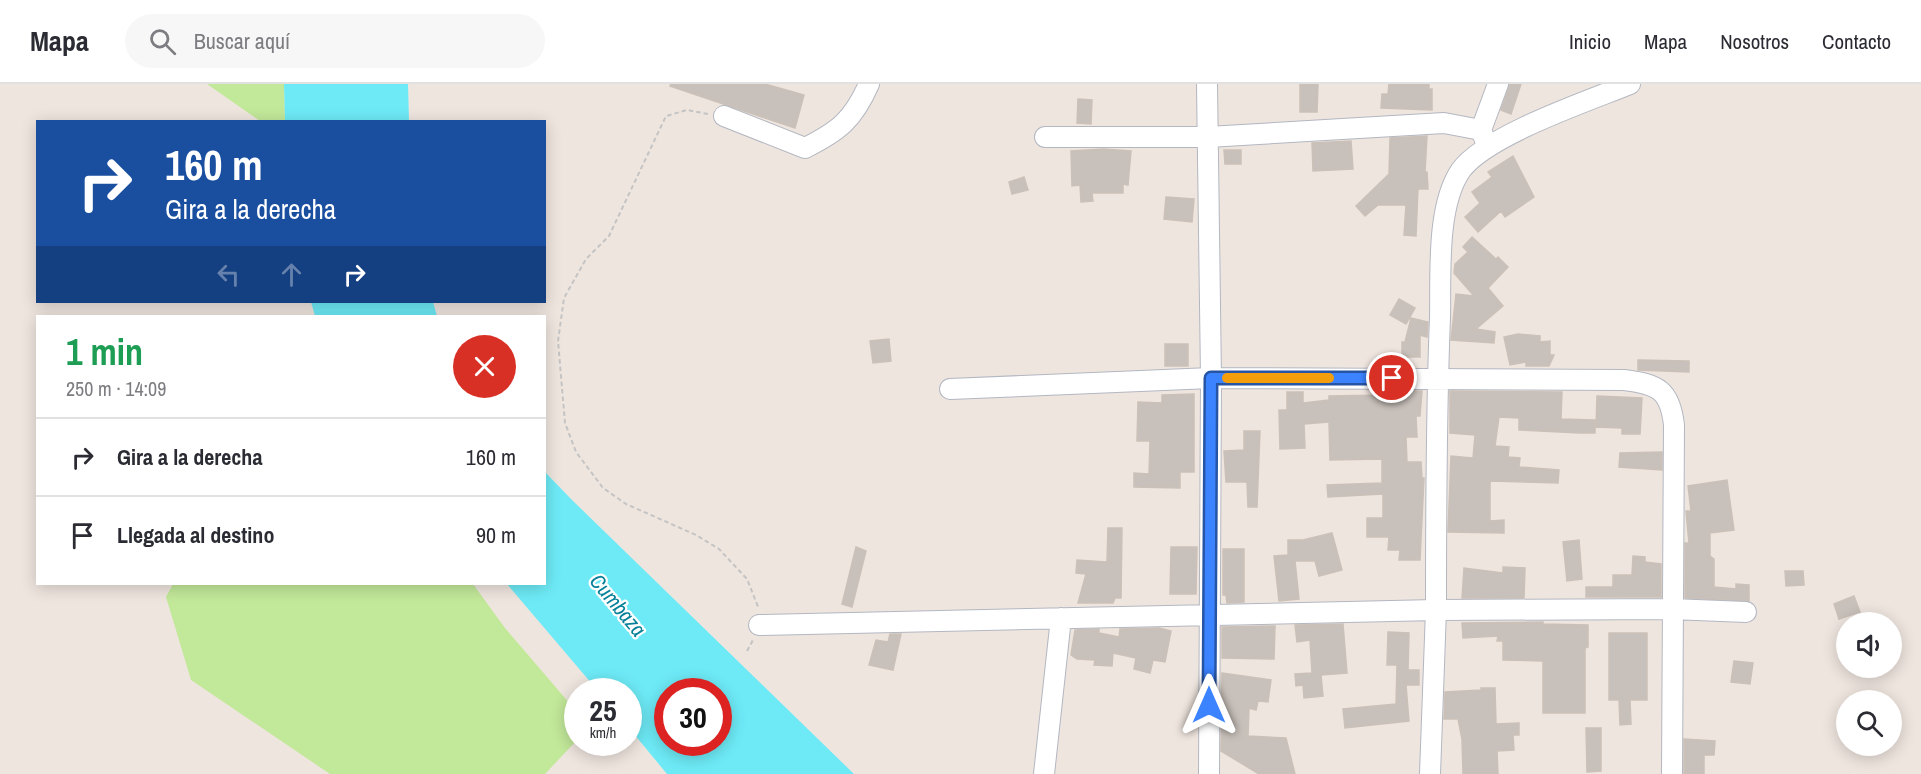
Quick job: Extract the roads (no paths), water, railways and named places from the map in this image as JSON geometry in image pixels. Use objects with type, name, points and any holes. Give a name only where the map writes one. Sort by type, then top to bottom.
[{"type":"street","points":[[724,116],[805,148],[836,132],[858,105],[869,84]]},
{"type":"street","points":[[1208,84],[1211,378],[1209,774]]},
{"type":"street","points":[[1430,774],[1436,610],[1437,378],[1443,245],[1450,190],[1484,138],[1498,84]]},
{"type":"street","points":[[1045,137],[1208,137],[1444,123],[1484,138],[1630,84]]},
{"type":"street","points":[[950,389],[1211,378],[1624,380],[1655,387],[1668,398],[1674,425],[1675,477],[1671,609],[1672,774]]},
{"type":"street","points":[[759,625],[1209,613],[1436,610],[1671,609],[1746,612]]},
{"type":"street","points":[[1044,774],[1061,618]]},
{"type":"water","points":[[284,84],[408,84],[409,120],[285,120]]},
{"type":"water","points":[[311,303],[433,303],[437,315],[315,315]]},
{"type":"water","name":"Cumbaza","points":[[546,473],[854,774],[667,774],[642,744],[642,678],[587,678],[508,585],[546,585]]}]
